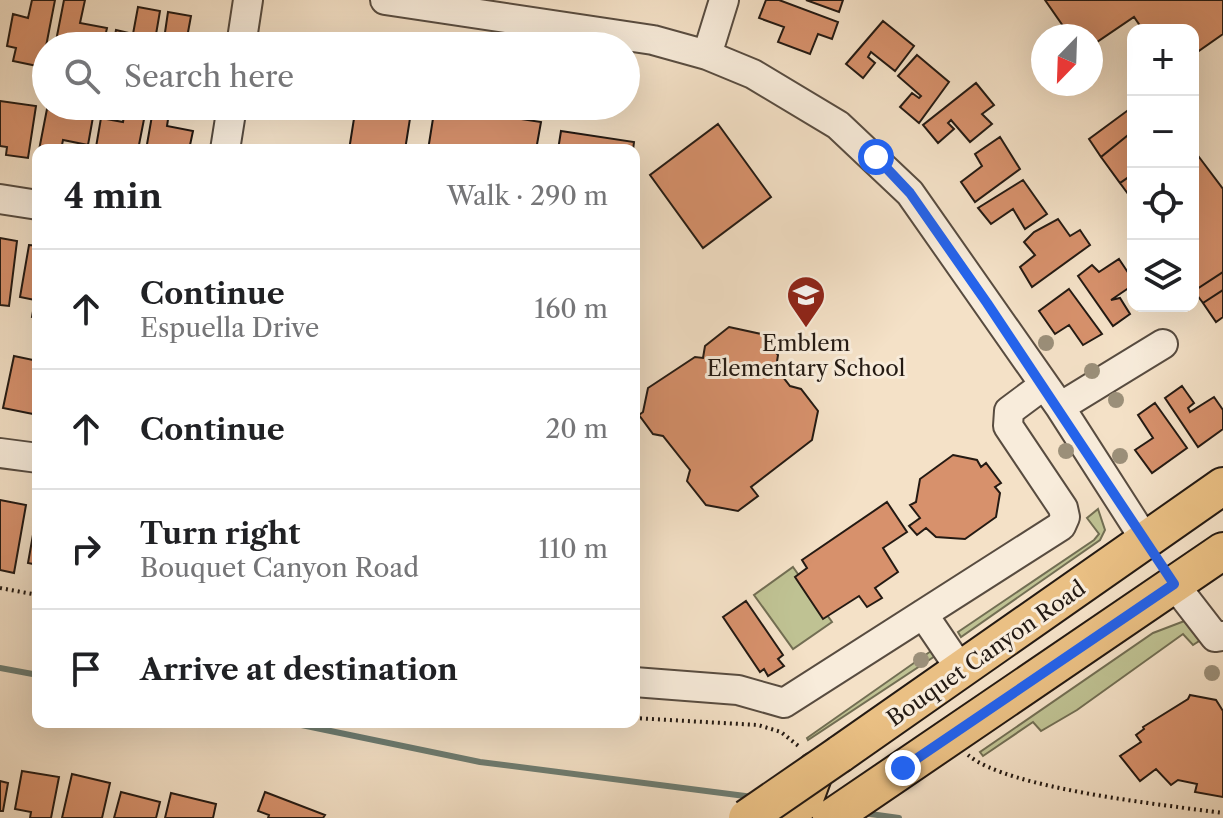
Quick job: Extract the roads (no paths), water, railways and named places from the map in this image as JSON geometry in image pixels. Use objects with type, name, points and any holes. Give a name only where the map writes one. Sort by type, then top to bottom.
[{"type":"main road","name":"Bouquet Canyon Road","points":[[747,818],[1223,486]]},
{"type":"main road","points":[[1146,541],[1174,584]]},
{"type":"main road","points":[[831,818],[1223,551]]},
{"type":"main road","points":[[780,818],[804,801],[828,762]]},
{"type":"street","points":[[243,32],[248,0]]},
{"type":"street","points":[[385,0],[482,8],[610,32]]},
{"type":"street","points":[[707,55],[724,0]]},
{"type":"street","points":[[640,38],[707,55],[797,97],[876,157],[910,193],[1052,396],[1146,541]]},
{"type":"street","points":[[226,144],[230,120]]},
{"type":"street","points":[[0,199],[32,204]]},
{"type":"street","points":[[640,682],[738,690],[784,703],[1061,526],[1065,517],[1063,508],[1008,426],[1009,411],[1052,396],[1163,344]]},
{"type":"street","points":[[0,453],[32,457]]},
{"type":"street","points":[[1174,584],[1215,637],[1223,636]]},
{"type":"street","points":[[923,614],[961,670]]},
{"type":"waterway","points":[[0,668],[32,674]]},
{"type":"waterway","points":[[316,728],[480,762],[753,797]]},
{"type":"waterway","points":[[863,813],[899,818]]},
{"type":"place","name":"Emblem Elementary School","points":[[806,329]]}]
